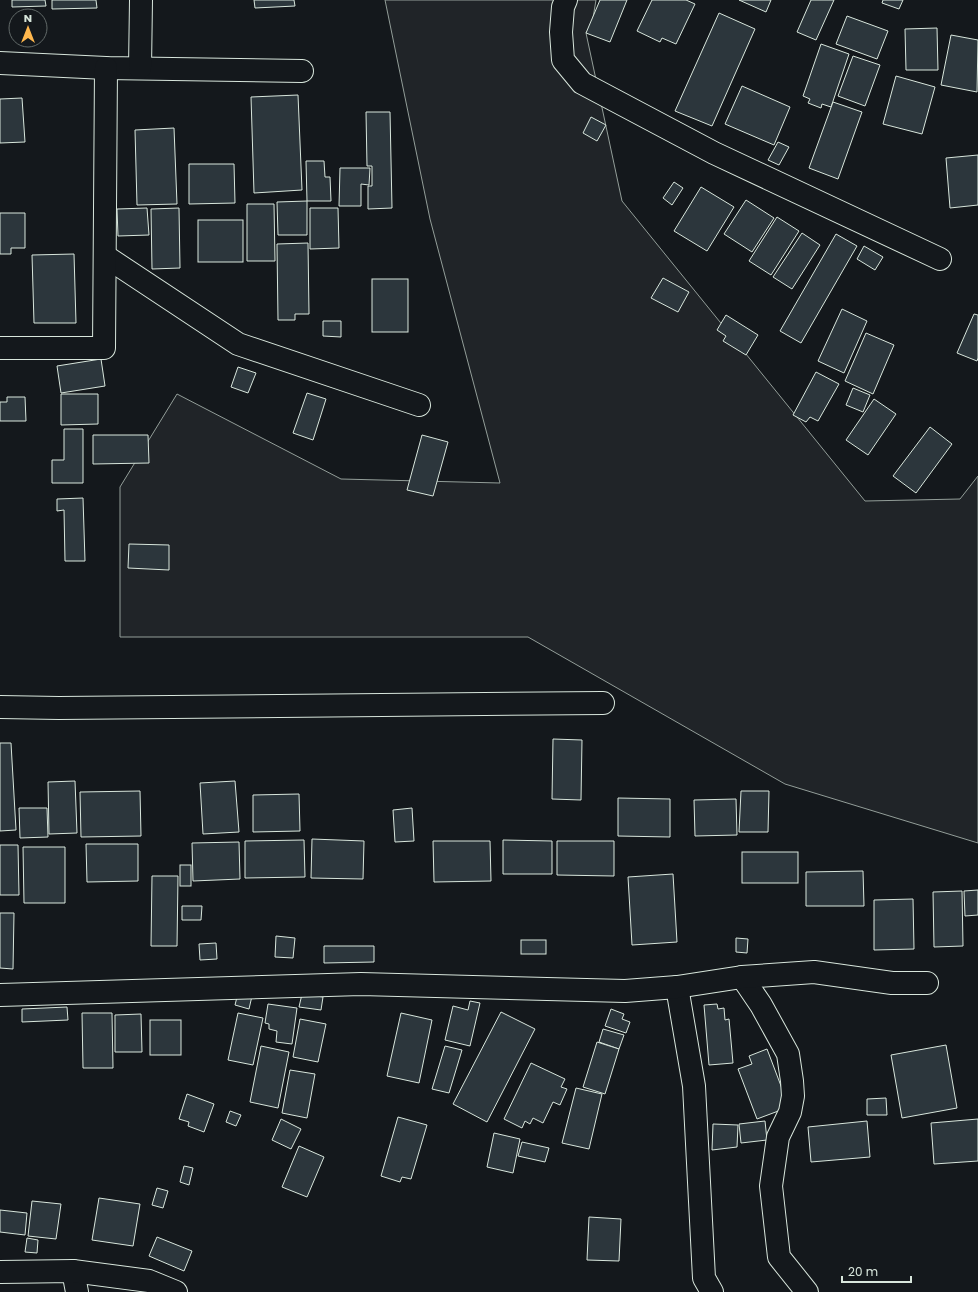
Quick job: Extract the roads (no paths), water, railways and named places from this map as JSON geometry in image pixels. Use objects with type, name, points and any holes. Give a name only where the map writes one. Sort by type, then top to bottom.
[{"type":"street","points":[[140,68],[141,0]]},
{"type":"street","points":[[566,0],[563,7],[561,32],[563,60],[582,83],[714,153],[940,259]]},
{"type":"street","points":[[0,63],[106,68],[302,71]]},
{"type":"street","points":[[0,348],[104,348],[106,68]]},
{"type":"street","points":[[105,256],[238,344],[419,405]]},
{"type":"street","points":[[0,706],[59,708],[603,703]]},
{"type":"street","points":[[0,995],[362,984],[625,991],[677,987],[742,976],[814,972],[892,983],[927,983]]},
{"type":"street","points":[[742,976],[761,1005],[788,1054],[793,1096],[790,1112],[778,1137],[771,1186],[779,1257],[807,1292]]},
{"type":"street","points":[[677,987],[694,1086],[704,1278],[712,1292]]},
{"type":"street","points":[[0,1272],[75,1282],[149,1281],[176,1292]]}]
